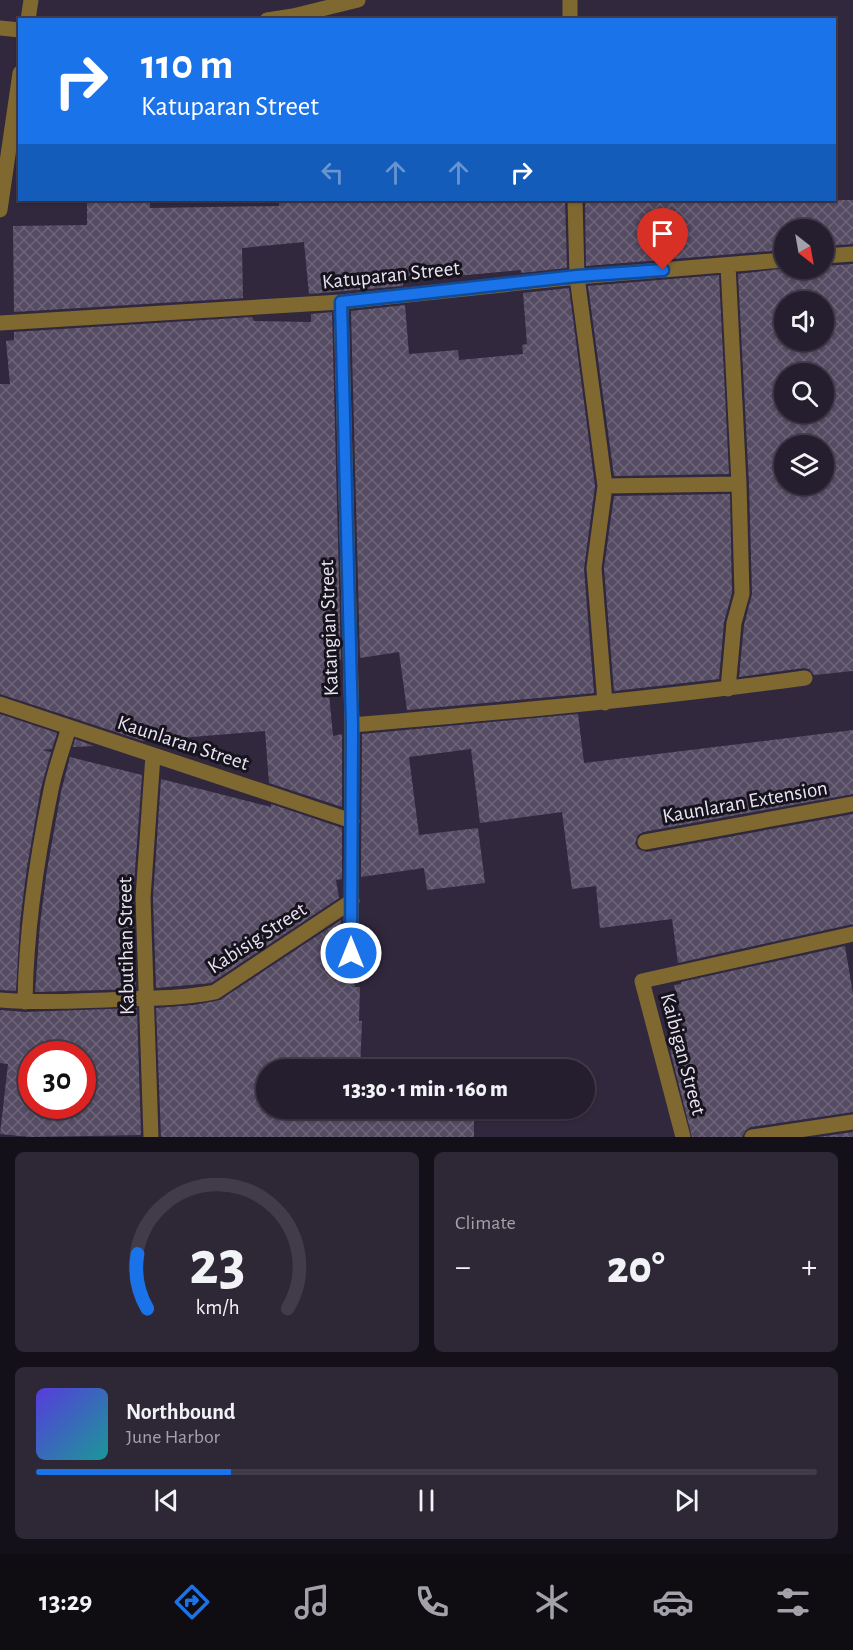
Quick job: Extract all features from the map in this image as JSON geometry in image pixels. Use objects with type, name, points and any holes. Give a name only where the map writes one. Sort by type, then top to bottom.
[{"type":"street","points":[[28,18],[31,0]]},
{"type":"street","points":[[280,18],[358,0]]},
{"type":"street","points":[[570,0],[570,18]]},
{"type":"street","points":[[0,28],[18,30]]},
{"type":"street","points":[[0,210],[18,87]]},
{"type":"street","points":[[575,201],[577,276],[605,486],[594,568],[605,703]]},
{"type":"street","points":[[834,255],[853,254]]},
{"type":"street","name":"Katuparan Street","points":[[0,323],[341,302],[577,276],[774,261]]},
{"type":"street","points":[[728,265],[742,594],[734,623],[728,689]]},
{"type":"street","name":"Katangian Street","points":[[341,302],[352,725],[351,953]]},
{"type":"street","points":[[605,486],[739,484]]},
{"type":"street","points":[[352,725],[605,703],[805,678]]},
{"type":"street","name":"Kaunlaran Street","points":[[0,704],[352,821]]},
{"type":"street","points":[[25,1002],[33,898],[51,788],[69,727]]},
{"type":"street","name":"Kabutihan Street","points":[[151,1137],[150,1052],[143,898],[153,755]]},
{"type":"street","name":"Kaunlaran Extension","points":[[645,842],[853,804]]},
{"type":"street","name":"Kabisig Street","points":[[0,1000],[72,1002],[146,999],[215,992],[352,901]]},
{"type":"street","name":"Kaibigan Street","points":[[683,1137],[642,981],[853,934]]},
{"type":"street","points":[[752,1137],[853,1122]]},
{"type":"building","points":[[853,200],[853,244],[834,245],[834,219],[774,219],[774,251],[586,266],[585,201]]},
{"type":"building","points":[[87,201],[150,201],[150,208],[279,206],[279,201],[565,201],[567,268],[403,281],[403,286],[309,294],[304,242],[242,248],[243,298],[14,312],[13,226],[87,225]]},
{"type":"building","points":[[853,264],[853,671],[814,675],[809,669],[804,668],[739,677],[744,625],[752,594],[749,484],[738,274],[774,270],[774,279],[834,279],[834,265]]},
{"type":"building","points":[[719,275],[729,474],[614,476],[588,286]]},
{"type":"building","points":[[569,288],[595,486],[584,569],[594,693],[407,710],[399,652],[360,658],[351,311],[405,305],[409,354],[458,350],[459,360],[523,354],[522,345],[527,344],[523,293]]},
{"type":"building","points":[[332,312],[341,660],[326,662],[333,736],[342,734],[342,807],[269,783],[265,731],[143,741],[0,694],[0,384],[10,384],[6,341],[14,340],[14,332],[252,317],[254,321],[311,322],[311,314]]},
{"type":"building","points":[[730,494],[732,593],[724,622],[719,679],[614,691],[604,568],[614,496]]},
{"type":"building","points":[[0,714],[57,733],[52,749],[42,750],[51,752],[41,788],[27,867],[20,922],[16,991],[0,990]]},
{"type":"building","points":[[578,714],[584,763],[853,730],[853,794],[643,832],[638,835],[635,843],[638,849],[647,852],[853,814],[853,924],[678,963],[672,919],[600,928],[596,886],[572,889],[562,812],[480,823],[471,749],[409,757],[419,835],[478,828],[485,883],[427,890],[424,868],[361,877],[362,734]]},
{"type":"building","points":[[75,739],[94,746],[73,747]]},
{"type":"building","points":[[70,757],[142,775],[133,897],[136,989],[35,992],[47,870],[61,792]]},
{"type":"building","points":[[161,779],[271,807],[271,804],[342,828],[342,879],[336,880],[339,898],[211,983],[156,988],[153,898]]},
{"type":"building","points":[[341,920],[342,957],[351,963],[355,987],[360,987],[360,1059],[256,1059],[256,1119],[474,1119],[474,1137],[161,1137],[156,1008],[220,1000]]},
{"type":"building","points":[[845,946],[853,994],[853,1112],[751,1127],[742,1137],[692,1137],[670,1050],[687,1045],[674,985]]},
{"type":"building","points":[[137,1008],[141,1135],[31,1137],[0,1134],[8,1064],[0,1063],[0,1010],[25,1012]]},
{"type":"building","points":[[853,1132],[853,1137],[818,1137]]},
{"type":"route","points":[[351,953],[352,725],[341,302],[577,276],[663,270]]}]
